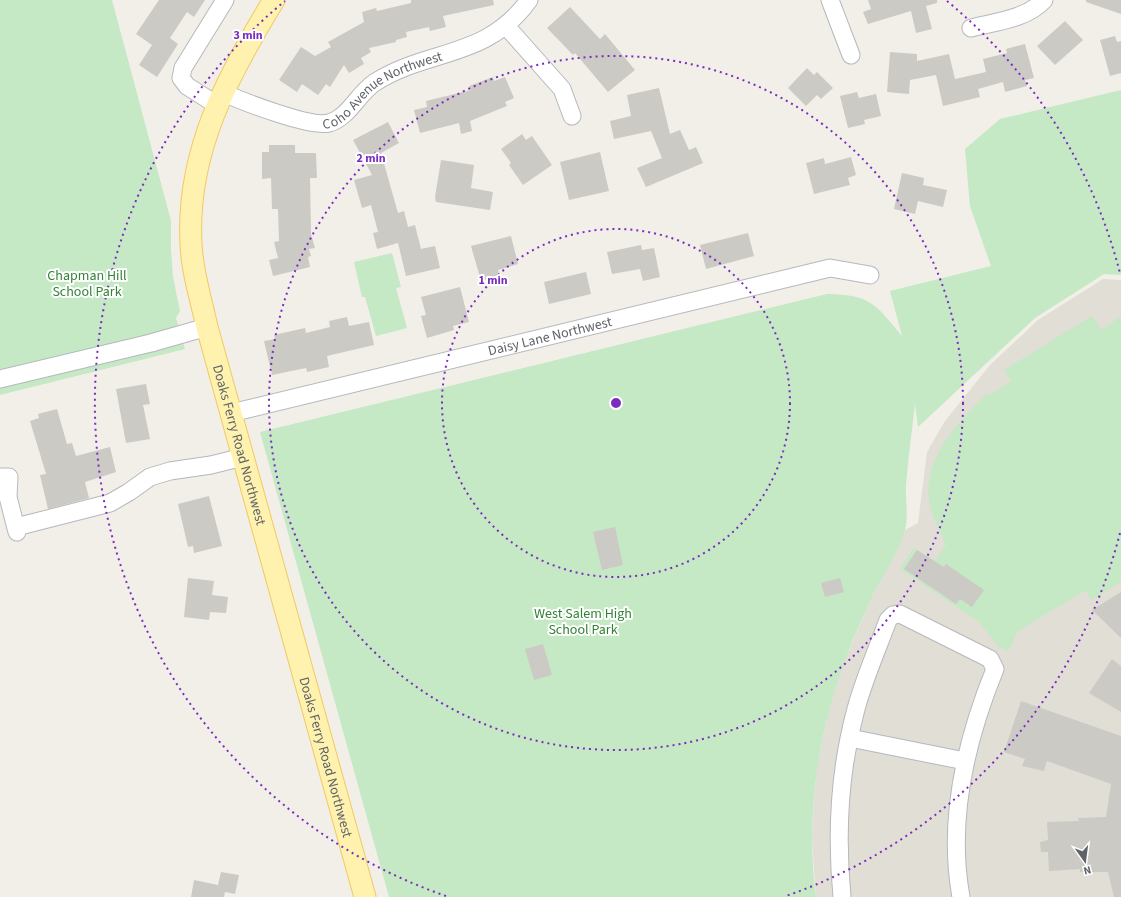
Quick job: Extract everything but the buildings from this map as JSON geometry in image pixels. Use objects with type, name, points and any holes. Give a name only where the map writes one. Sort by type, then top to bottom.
[{"type":"main road","name":"Doaks Ferry Road Northwest","points":[[274,0],[220,99],[204,137],[196,165],[192,205],[191,243],[194,273],[207,327],[365,897]]},
{"type":"street","name":"Coho Avenue Northwest","points":[[225,0],[183,68],[181,78],[187,86],[220,99],[255,106],[314,123],[329,123],[340,117],[374,83],[422,62],[465,49],[486,39],[506,26],[529,0]]},
{"type":"street","points":[[830,0],[851,55]]},
{"type":"street","points":[[971,28],[1013,17],[1029,10],[1044,0]]},
{"type":"street","points":[[506,26],[562,89],[572,116]]},
{"type":"street","name":"Daisy Lane Northwest","points":[[231,413],[830,268],[870,275]]},
{"type":"street","points":[[0,379],[152,343],[207,327]]},
{"type":"street","points":[[5,477],[16,530],[110,503],[150,477],[170,471],[211,465],[243,457]]},
{"type":"street","points":[[842,897],[839,839],[841,787],[850,738],[856,709],[888,620],[893,615],[900,614],[990,659],[995,669],[980,705],[965,761],[958,811],[958,852],[962,897]]},
{"type":"street","points":[[850,738],[965,761]]},
{"type":"shaded area","points":[[1103,279],[1121,280],[1121,897],[816,897],[812,838],[814,798],[817,765],[827,717],[840,671],[872,597],[896,552],[905,530],[918,523],[927,452],[945,421],[990,365],[1038,320]]},
{"type":"green space","name":"Chapman Hill School Park","points":[[0,0],[112,0],[171,221],[173,277],[180,311],[176,318],[185,349],[0,395]]},
{"type":"green space","name":"West Salem High School Park","points":[[1121,90],[1121,275],[1104,274],[1035,318],[918,427],[915,404],[906,485],[907,519],[905,530],[895,555],[871,599],[846,658],[835,691],[819,758],[814,793],[812,827],[816,897],[389,897],[260,432],[827,294],[854,296],[871,303],[885,316],[902,336],[890,291],[991,266],[970,206],[965,149],[1000,119]]},
{"type":"green space","points":[[392,253],[401,287],[396,288],[407,328],[376,336],[365,297],[362,297],[354,262]]},
{"type":"green space","points":[[1092,316],[1102,330],[1121,316],[1121,582],[1091,600],[1086,590],[1018,631],[1008,651],[998,646],[979,622],[900,569],[914,548],[935,561],[946,545],[931,510],[928,488],[936,457],[954,429],[988,393],[990,395],[1011,381],[1004,370]]}]
